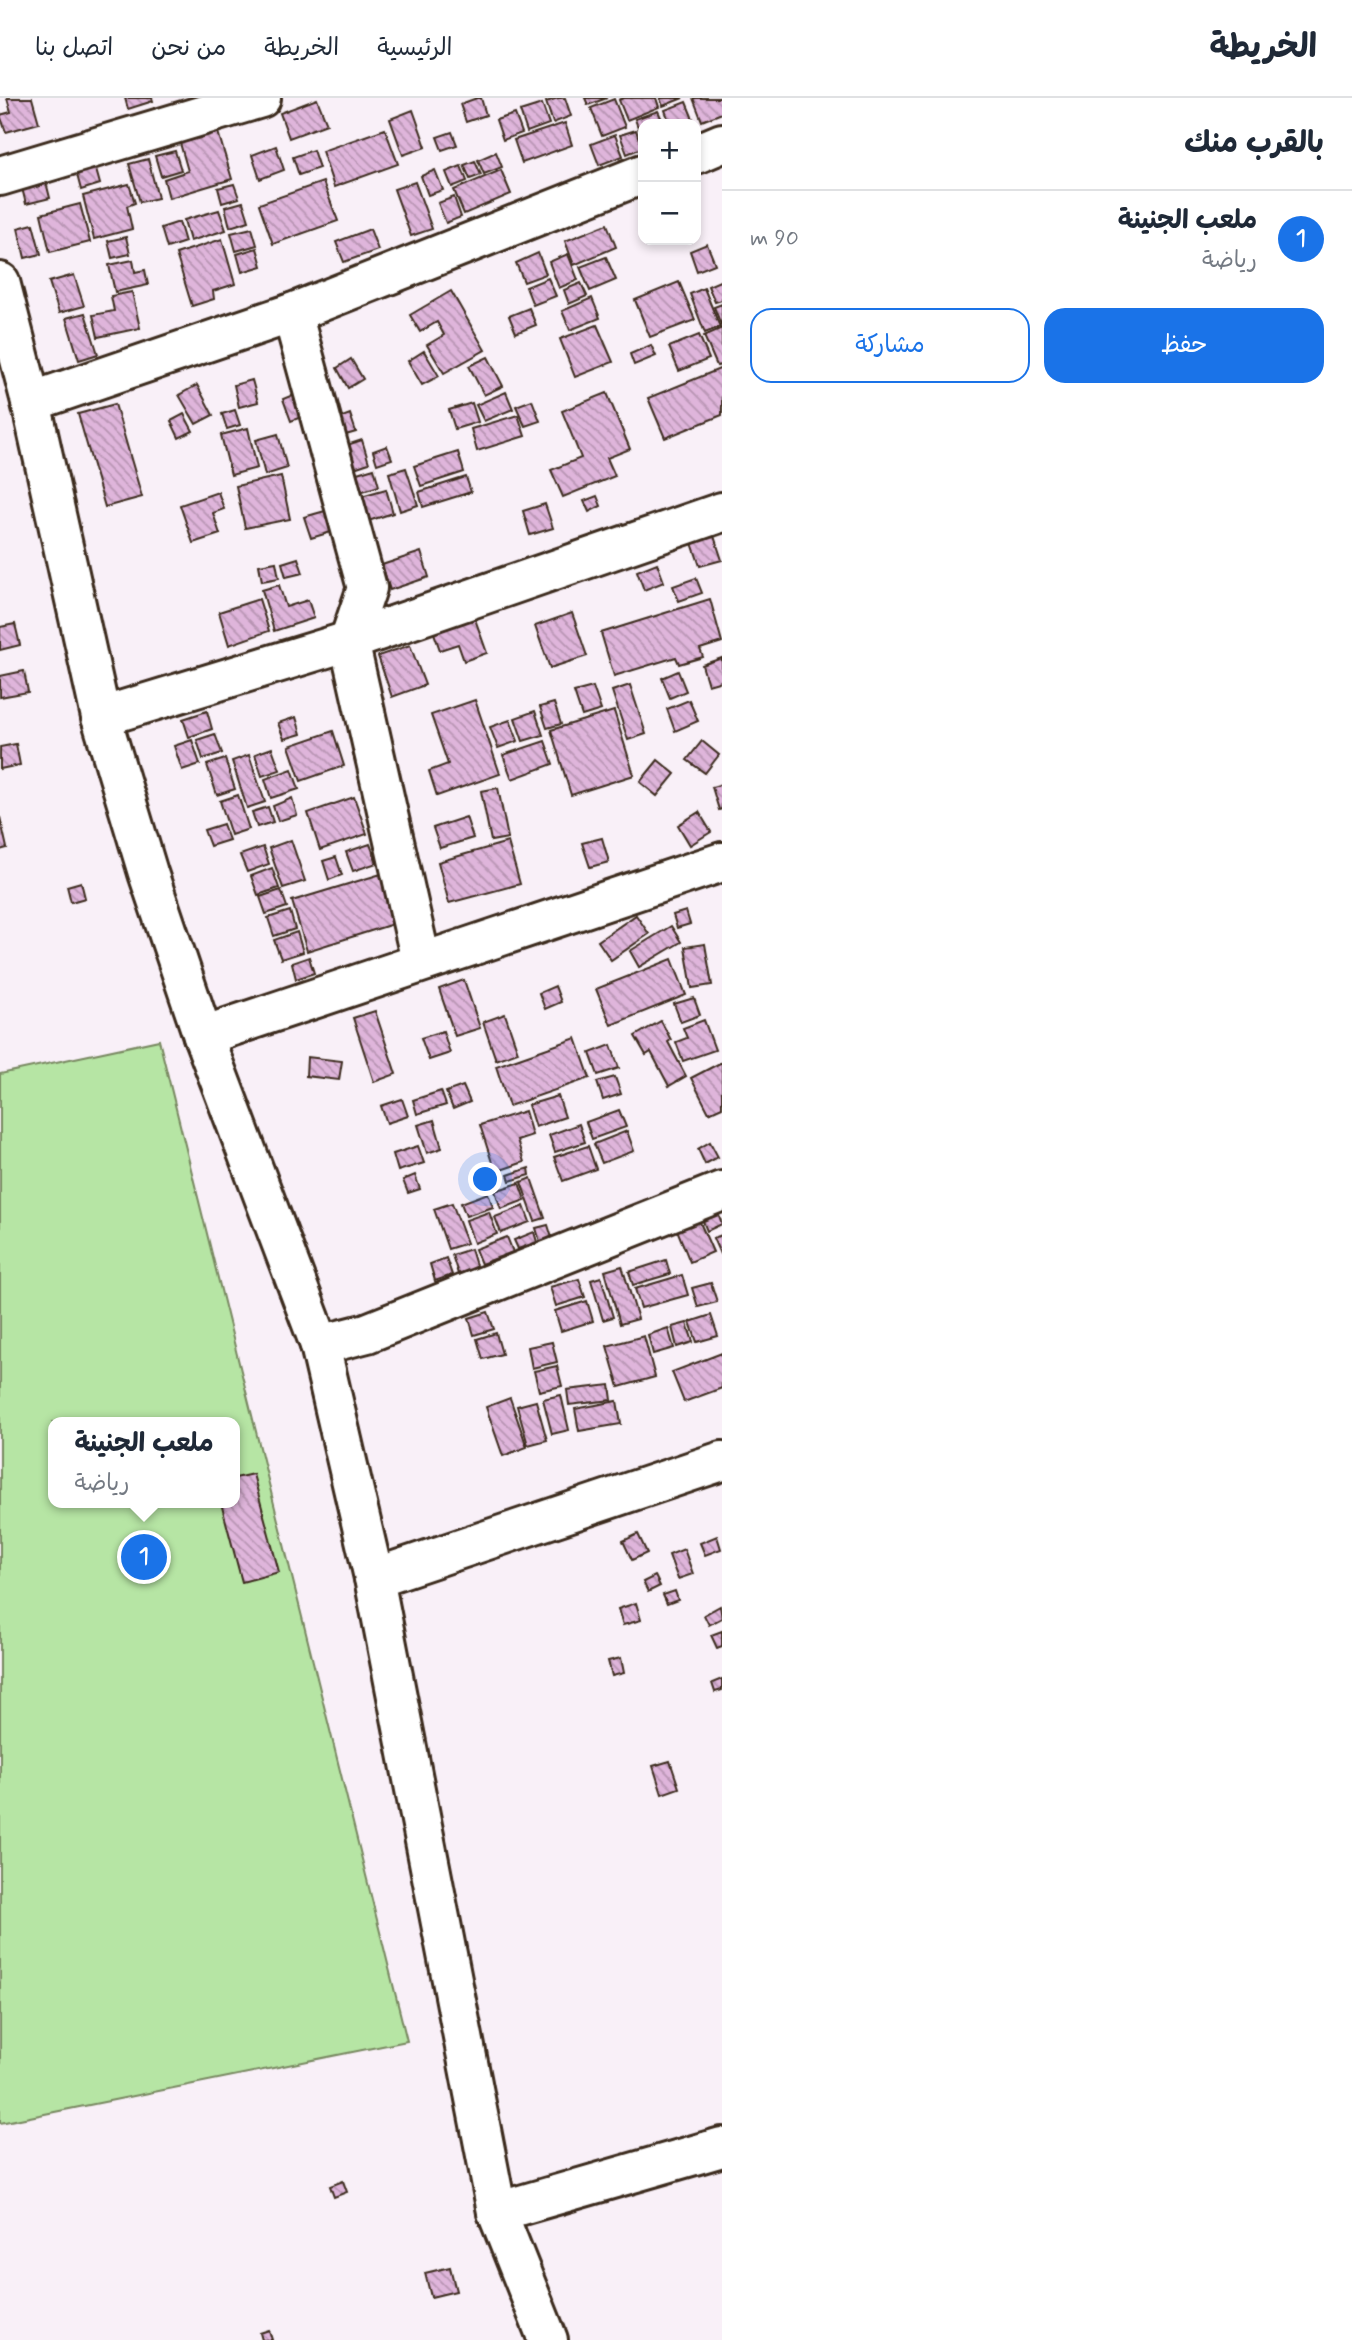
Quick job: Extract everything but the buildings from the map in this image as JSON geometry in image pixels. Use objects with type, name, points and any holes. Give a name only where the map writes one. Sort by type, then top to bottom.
[{"type":"street","points":[[0,176],[261,98]]},
{"type":"street","points":[[701,152],[722,143]]},
{"type":"street","points":[[31,402],[292,313],[638,176]]},
{"type":"street","points":[[0,282],[31,402],[101,718],[148,873],[202,1036],[320,1345],[374,1578],[497,2212],[548,2340]]},
{"type":"street","points":[[292,313],[367,589],[349,641],[422,961]]},
{"type":"street","points":[[101,718],[349,641],[722,512]]},
{"type":"street","points":[[202,1036],[722,862]]},
{"type":"street","points":[[320,1345],[368,1333],[722,1191]]},
{"type":"street","points":[[374,1578],[722,1461]]},
{"type":"street","points":[[497,2212],[722,2147]]},
{"type":"green space","points":[[159,1040],[407,2041],[0,2123],[0,1074]]},
{"type":"place","name":"ملعب الجنينة","points":[[144,1557]]}]
